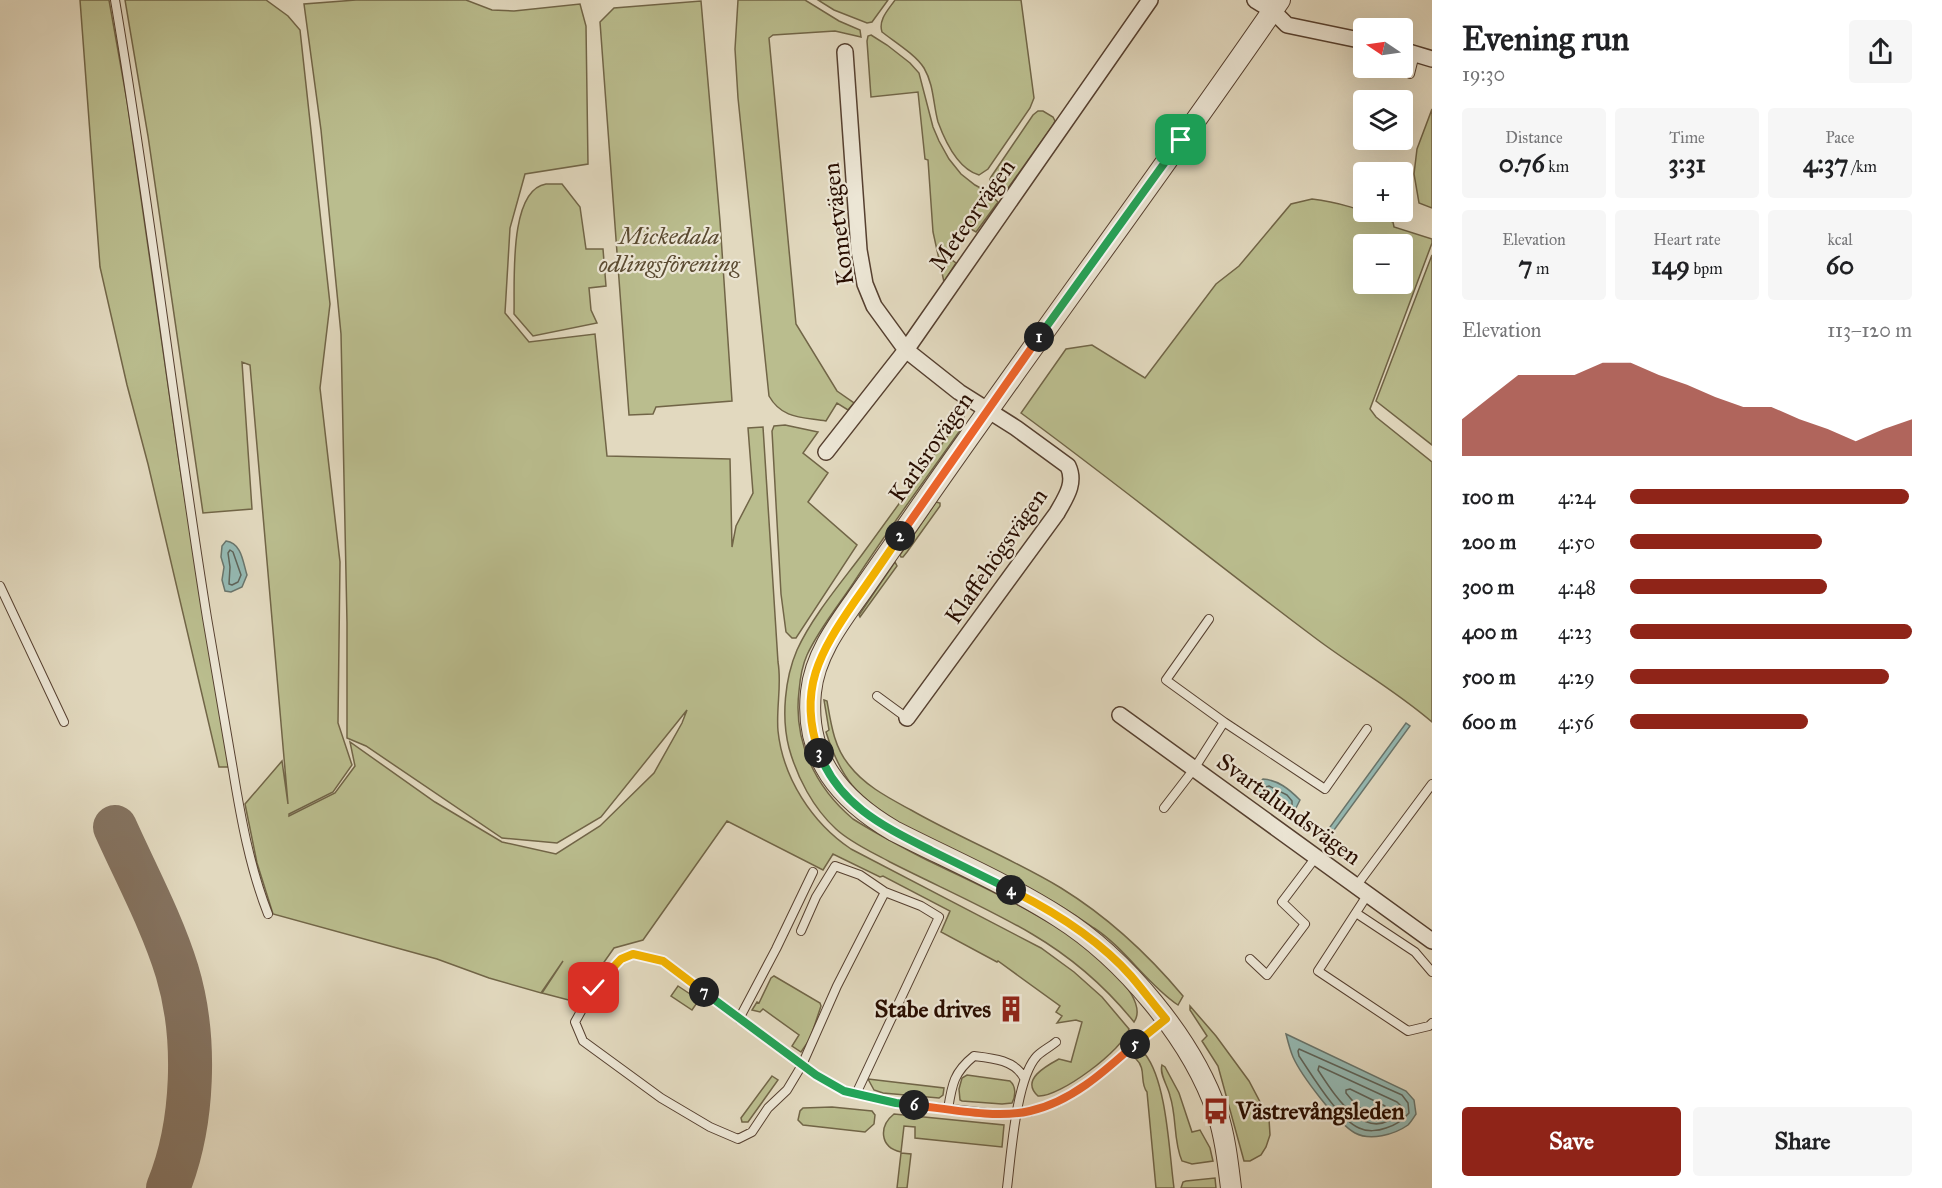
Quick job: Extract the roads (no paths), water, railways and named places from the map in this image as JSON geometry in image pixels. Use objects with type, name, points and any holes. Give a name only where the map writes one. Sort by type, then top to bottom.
[{"type":"street","name":"Meteorvägen","points":[[826,452],[906,350],[1150,0]]},
{"type":"street","points":[[1255,0],[1277,6],[1287,25],[1353,40]]},
{"type":"street","name":"Karlsrovägen","points":[[1231,1188],[1220,1122],[1212,1098],[1197,1068],[1166,1019],[1130,975],[1090,939],[1060,918],[1021,895],[894,831],[859,809],[832,781],[818,750],[810,714],[811,693],[817,665],[824,649],[848,612],[988,410],[1277,6]]},
{"type":"street","name":"Kometvägen","points":[[845,52],[859,250],[865,284],[874,306],[906,350],[959,392],[988,410]]},
{"type":"street","points":[[1413,53],[1432,59]]},
{"type":"street","name":"Klaffehögsvägen","points":[[908,718],[1053,518],[1069,492],[1072,474],[1068,465],[988,410]]},
{"type":"street","name":"Svartalundsvägen","points":[[1119,715],[1432,941]]},
{"type":"lane","points":[[115,0],[216,673],[243,828],[258,890],[268,914]]},
{"type":"lane","points":[[0,586],[64,722]]},
{"type":"lane","points":[[1209,619],[1166,680],[1224,722],[1325,789],[1367,729]]},
{"type":"lane","points":[[877,696],[908,718]]},
{"type":"lane","points":[[1164,808],[1194,769],[1224,722]]},
{"type":"lane","points":[[1432,784],[1363,890],[1356,913],[1317,971],[1408,1031],[1429,1026],[1432,1023]]},
{"type":"lane","points":[[1250,959],[1267,975],[1305,924],[1282,902],[1316,857]]},
{"type":"lane","points":[[801,931],[816,897],[835,866],[860,875],[885,892],[921,906],[939,917],[856,1094]]},
{"type":"lane","points":[[739,1019],[813,872]]},
{"type":"lane","points":[[885,892],[837,986],[802,1065],[787,1090],[768,1108],[752,1132],[738,1139],[710,1127],[661,1098],[583,1041],[575,1022],[594,988],[621,959],[633,954],[663,961],[802,1065],[844,1091],[896,1103],[996,1114],[1029,1112],[1058,1102],[1085,1086],[1166,1019]]},
{"type":"lane","points":[[1356,913],[1415,952],[1432,972]]},
{"type":"lane","points":[[1007,1188],[1024,1078],[1036,1057],[1056,1042]]},
{"type":"lane","points":[[948,1109],[954,1077],[960,1067],[974,1056],[995,1059],[1012,1065],[1020,1071],[1024,1078]]},
{"type":"water","points":[[226,541],[239,549],[247,575],[242,587],[231,592],[225,591],[222,580],[224,567],[221,557],[222,546]]},
{"type":"water","points":[[1406,723],[1410,726],[1326,841],[1322,838]]},
{"type":"water","points":[[1263,779],[1283,786],[1300,800],[1293,814],[1278,807],[1255,788]]},
{"type":"water","points":[[1286,1034],[1406,1091],[1414,1100],[1416,1114],[1408,1125],[1396,1132],[1375,1137],[1355,1133],[1347,1128],[1320,1098],[1293,1057]]},
{"type":"place","name":"Stabe drives","points":[[1011,1009]]},
{"type":"place","name":"Västrevångsleden","points":[[1216,1111]]},
{"type":"park label","name":"Mickedala odlingsförening","points":[[669,250]]}]
